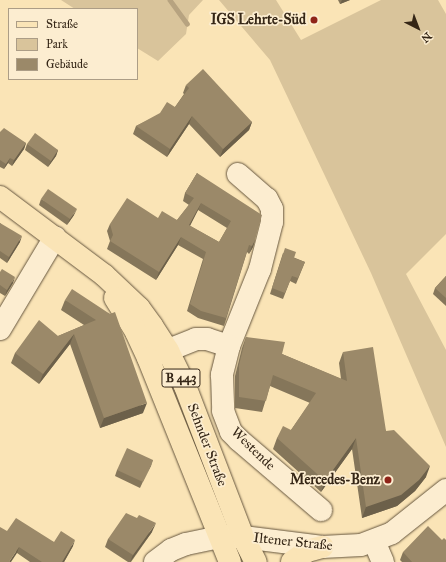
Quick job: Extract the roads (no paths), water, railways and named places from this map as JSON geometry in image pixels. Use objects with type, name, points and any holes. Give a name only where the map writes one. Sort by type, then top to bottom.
[{"type":"main road","name":"Sehnder Straße","points":[[0,197],[55,237],[88,265],[109,290],[136,332],[148,358],[218,537]]},
{"type":"main road","name":"Sehnder Straße","points":[[72,251],[104,275],[139,308],[168,351],[184,386],[243,537]]},
{"type":"main road","name":"B 443","points":[[218,537],[230,562]]},
{"type":"main road","name":"B 443","points":[[243,537],[256,562]]},
{"type":"main road","points":[[292,562],[307,551],[322,547]]},
{"type":"street","name":"Westende","points":[[238,174],[258,189],[272,209],[272,222],[260,269],[228,346],[222,375],[221,399],[226,422],[232,432],[321,510]]},
{"type":"street","points":[[0,329],[55,237]]},
{"type":"street","points":[[148,358],[196,339],[207,339],[228,346]]},
{"type":"street","name":"Iltener Straße","points":[[155,562],[171,550],[186,544],[218,537],[243,537],[322,547],[348,547],[374,541],[405,524],[446,490]]},
{"type":"street","points":[[374,541],[383,562]]},
{"type":"waterway","points":[[170,0],[187,23]]},
{"type":"place","name":"IGS Lehrte-Süd","points":[[314,20]]},
{"type":"place","name":"Mercedes-Benz","points":[[388,480]]}]
